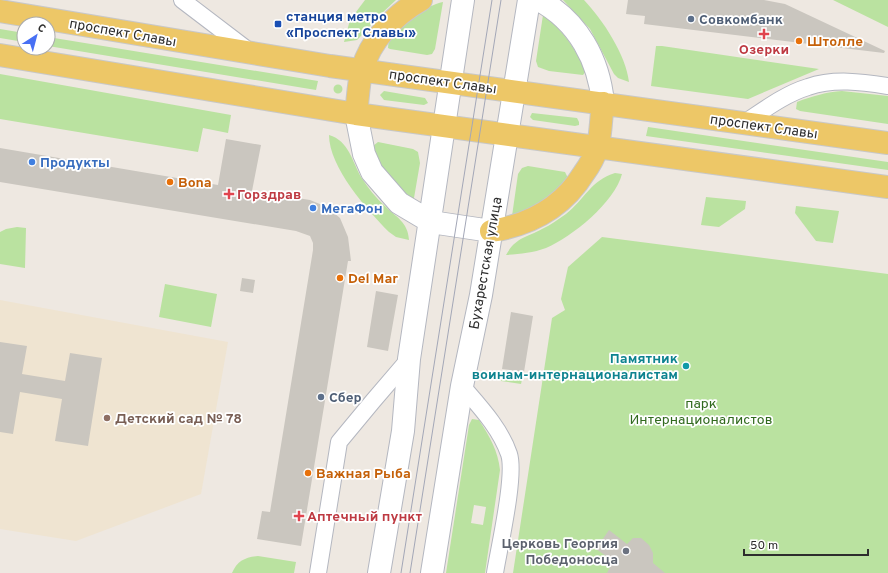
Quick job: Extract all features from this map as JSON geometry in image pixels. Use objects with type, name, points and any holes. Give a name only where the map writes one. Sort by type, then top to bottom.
[{"type":"main road","points":[[421,0],[395,18],[381,33],[370,51],[362,70],[356,114],[364,154],[372,172],[399,203],[431,222],[491,231],[511,228],[531,221],[549,211],[565,198],[586,171],[597,147],[603,103],[597,70],[582,39],[559,13],[539,0]]},
{"type":"main road","points":[[379,573],[403,431],[409,359],[464,0]]},
{"type":"main road","name":"Бухарестская улица","points":[[432,573],[462,386],[481,295],[529,0]]},
{"type":"main road","name":"проспект Славы","points":[[0,11],[362,70],[888,143]]},
{"type":"main road","points":[[0,55],[356,114],[597,147],[883,190]]},
{"type":"street","points":[[182,0],[252,53]]},
{"type":"street","points":[[744,123],[778,101],[808,87],[830,83],[857,82],[888,86]]},
{"type":"street","points":[[318,573],[339,442],[409,359]]},
{"type":"street","points":[[462,386],[486,413],[510,455],[512,472],[495,573]]},
{"type":"shaded area","name":"Детский сад № 78","points":[[0,300],[228,342],[201,494],[76,541],[0,529]]},
{"type":"green space","points":[[365,0],[396,0],[357,40],[344,42],[350,20]]},
{"type":"green space","points":[[563,0],[584,0],[599,17],[618,49],[627,72],[629,82],[618,78],[614,74],[590,29]]},
{"type":"green space","points":[[833,0],[888,0],[888,27]]},
{"type":"green space","points":[[443,2],[435,49],[432,54],[427,55],[388,48],[394,34],[401,26],[419,13]]},
{"type":"green space","points":[[543,15],[557,27],[573,47],[586,71],[583,75],[549,71],[538,67],[536,61]]},
{"type":"green space","points":[[0,29],[16,32],[16,41],[0,38]]},
{"type":"green space","points":[[56,38],[318,81],[316,90],[56,47]]},
{"type":"green space","points":[[656,46],[819,69],[748,99],[651,86]]},
{"type":"green space","points":[[0,74],[231,115],[228,133],[203,128],[198,152],[0,119]]},
{"type":"green space","points":[[338,84],[343,89],[338,94],[333,89]]},
{"type":"green space","points":[[384,91],[425,98],[428,103],[424,105],[384,100],[380,95]]},
{"type":"green space","points":[[842,91],[888,96],[888,124],[800,111],[796,109],[797,102],[831,92]]},
{"type":"green space","points":[[532,113],[577,118],[579,125],[575,126],[533,120],[530,117]]},
{"type":"green space","points":[[648,127],[888,162],[888,170],[646,136]]},
{"type":"green space","points":[[329,135],[336,138],[346,147],[361,177],[369,189],[378,200],[404,224],[409,240],[396,237],[389,232],[360,200],[335,161]]},
{"type":"green space","points":[[378,142],[413,149],[418,152],[420,163],[414,198],[399,188],[383,169],[373,146]]},
{"type":"green space","points":[[528,166],[565,172],[568,178],[556,191],[543,201],[512,216],[518,174],[522,168]]},
{"type":"green space","points":[[615,173],[622,174],[618,185],[611,196],[602,207],[580,227],[568,236],[541,250],[506,255],[518,241],[548,226],[566,214],[594,185],[607,176]]},
{"type":"green space","points":[[706,197],[746,201],[745,209],[719,227],[701,225]]},
{"type":"green space","points":[[796,206],[839,211],[833,243],[816,241],[795,213]]},
{"type":"green space","points":[[17,227],[26,228],[25,268],[0,264],[0,232]]},
{"type":"green space","name":"парк Интернационалистов","points":[[602,237],[888,274],[888,573],[513,573],[552,318],[565,310],[561,299],[568,267]]},
{"type":"green space","points":[[165,284],[217,294],[211,327],[159,317]]},
{"type":"green space","points":[[503,371],[523,375],[521,384],[501,381]]},
{"type":"green space","points":[[472,419],[479,420],[493,444],[500,470],[485,573],[446,573],[469,425]],"holes":[[[474,505],[486,507],[483,525],[471,523]]]},
{"type":"green space","points":[[258,556],[296,562],[294,573],[232,573],[236,565],[242,560],[249,557]]},
{"type":"building","points":[[628,0],[764,0],[785,4],[885,51],[884,53],[644,24],[645,16],[626,14]]},
{"type":"building","points":[[226,139],[261,145],[252,191],[310,200],[327,207],[340,218],[348,237],[351,261],[348,261],[301,546],[257,539],[262,511],[270,512],[313,250],[313,243],[310,236],[296,231],[0,182],[0,148],[218,185]]},
{"type":"building","points":[[242,278],[255,280],[253,293],[240,291]]},
{"type":"building","points":[[376,291],[398,295],[388,351],[367,347]]},
{"type":"building","points":[[511,312],[533,316],[524,372],[502,369]]},
{"type":"building","points":[[0,342],[27,346],[22,374],[65,381],[70,353],[102,358],[88,446],[55,441],[62,399],[20,392],[13,434],[0,432]]},
{"type":"building","name":"Церковь Георгия Победоносца","points":[[609,530],[627,544],[633,538],[641,538],[649,545],[653,553],[653,563],[665,573],[607,573],[613,561],[596,549]]},
{"type":"tram line","points":[[401,573],[492,0]]},
{"type":"tram line","points":[[410,573],[501,0]]},
{"type":"place","name":"Совкомбанк","points":[[691,19]]},
{"type":"place","name":"станция метро «Проспект Славы»","points":[[278,24]]},
{"type":"place","name":"Озерки","points":[[764,34]]},
{"type":"place","name":"Штолле","points":[[799,41]]},
{"type":"place","name":"Продукты","points":[[32,162]]},
{"type":"place","name":"Bona","points":[[170,182]]},
{"type":"place","name":"Горздрав","points":[[229,194]]},
{"type":"place","name":"МегаФон","points":[[313,208]]},
{"type":"place","name":"Del Mar","points":[[340,278]]},
{"type":"place","name":"Памятник воинам-интернационалистам","points":[[686,366]]},
{"type":"place","name":"Сбер","points":[[321,397]]},
{"type":"place","name":"Детский сад № 78","points":[[107,418]]},
{"type":"place","name":"Важная Рыба","points":[[308,473]]},
{"type":"place","name":"Аптечный пункт","points":[[299,516]]},
{"type":"place","name":"Церковь Георгия Победоносца","points":[[626,551]]}]
